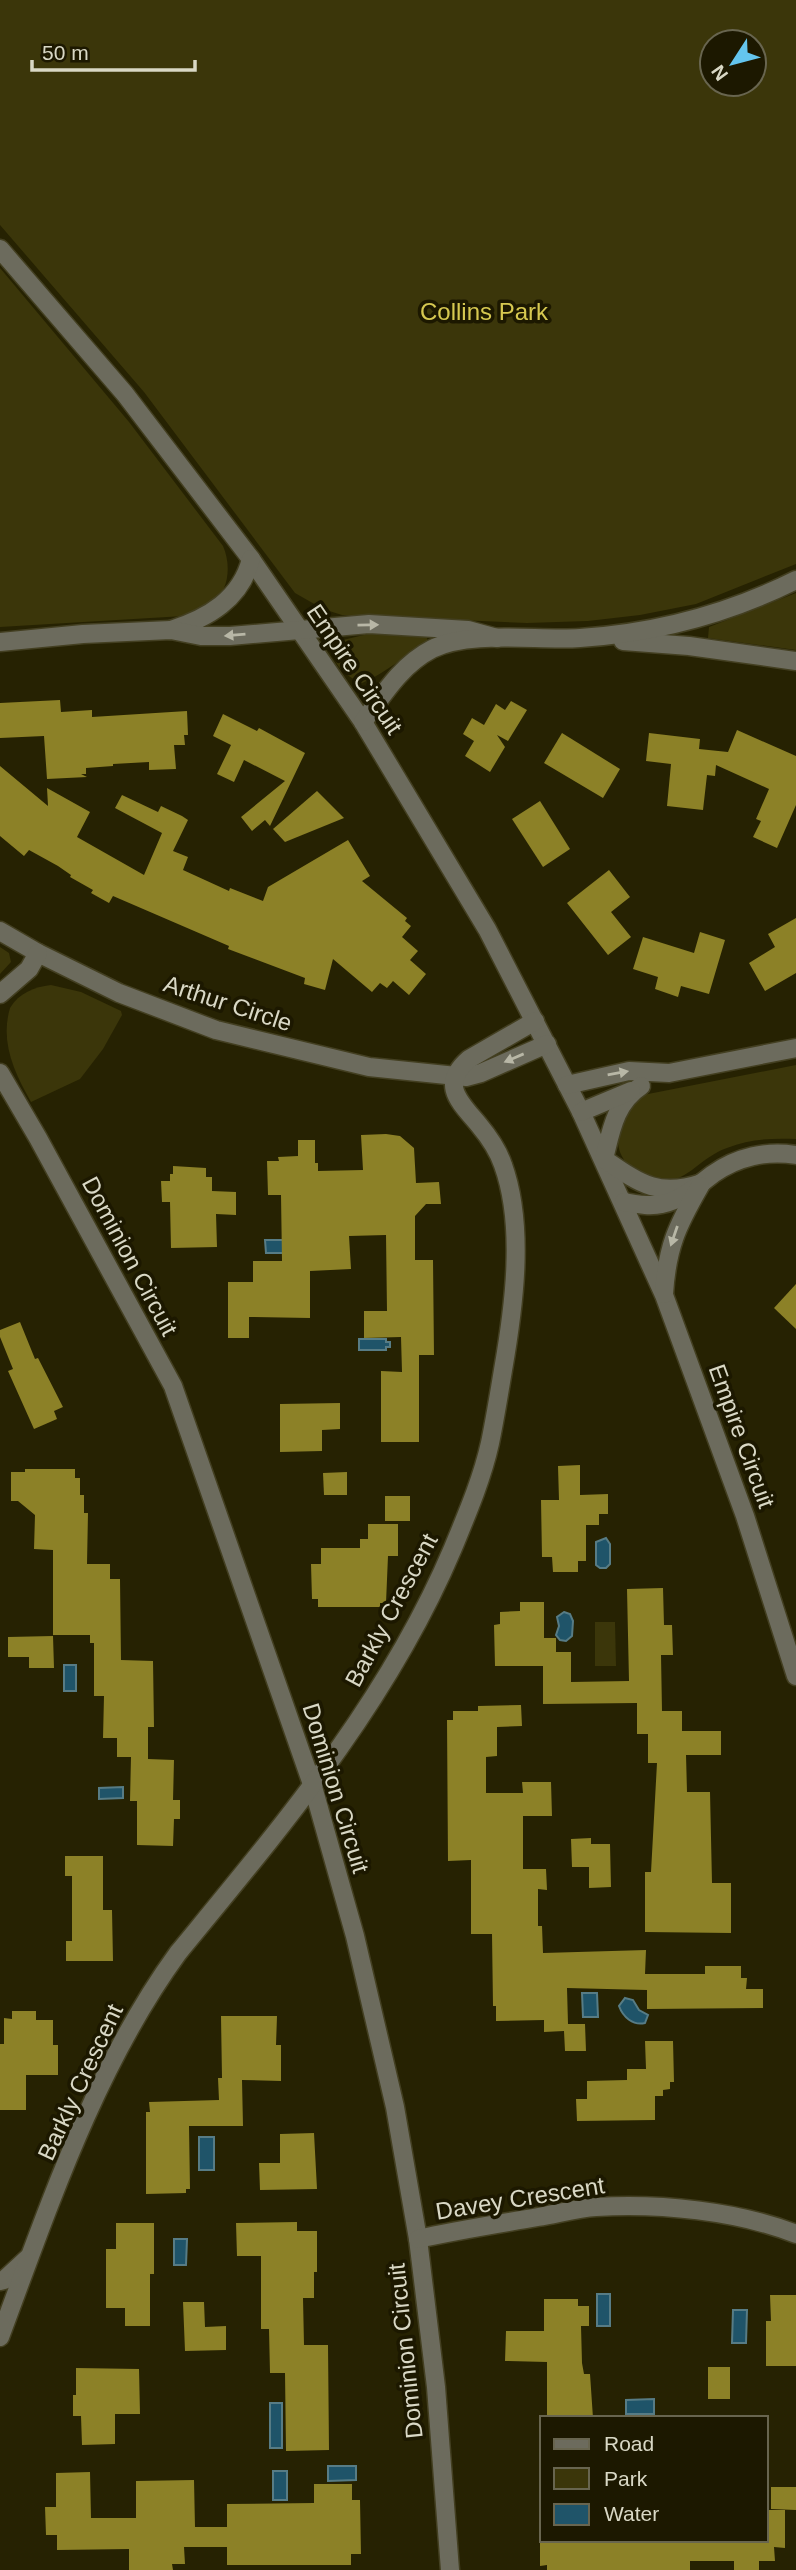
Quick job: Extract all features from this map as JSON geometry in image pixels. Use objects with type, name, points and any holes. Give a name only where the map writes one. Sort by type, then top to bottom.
[{"type":"street","name":"Empire Circuit","points":[[0,249],[125,394],[251,558],[363,722],[487,929],[568,1084],[624,1202],[664,1295],[745,1516],[796,1676]]},
{"type":"street","points":[[171,630],[201,620],[220,607],[242,583],[251,558]]},
{"type":"street","points":[[578,638],[636,632],[694,619],[746,602],[796,580]]},
{"type":"street","points":[[0,642],[83,634],[171,630],[201,636],[230,636],[380,625],[468,630],[497,638]]},
{"type":"street","points":[[363,722],[395,678],[426,653],[455,642],[497,638],[578,638],[689,646],[796,661]]},
{"type":"street","name":"Arthur Circle","points":[[0,930],[38,953],[118,993],[216,1030],[369,1067],[456,1077],[481,1073],[547,1044]]},
{"type":"street","points":[[0,994],[25,974],[38,953]]},
{"type":"street","points":[[456,1077],[469,1059],[536,1021]]},
{"type":"street","points":[[581,1112],[669,1073],[796,1048]]},
{"type":"street","points":[[568,1084],[629,1071],[669,1073]]},
{"type":"street","name":"Dominion Circuit","points":[[0,1073],[173,1386],[313,1787],[362,1963],[394,2107],[418,2239],[436,2386],[450,2570]]},
{"type":"street","name":"Barkly Crescent","points":[[0,2337],[77,2140],[121,2043],[159,1978],[313,1787],[389,1676],[443,1573],[468,1511],[490,1445],[509,1334],[514,1271],[513,1200],[506,1173],[495,1148],[457,1097],[454,1084],[456,1077]]},
{"type":"street","points":[[640,1086],[619,1108],[604,1159],[642,1184],[655,1188],[682,1189],[702,1183]]},
{"type":"street","points":[[624,1202],[663,1204],[682,1196],[715,1172],[754,1156],[778,1152],[796,1154]]},
{"type":"street","name":"Empire Circuit","points":[[664,1295],[669,1253],[676,1230],[702,1183]]},
{"type":"street","name":"Davey Crescent","points":[[418,2239],[595,2207],[658,2208],[719,2214],[773,2225],[796,2234]]},
{"type":"street","points":[[0,2281],[30,2256]]},
{"type":"green space","name":"Collins Park","points":[[0,0],[796,0],[796,564],[696,604],[640,615],[588,621],[527,623],[342,615],[323,609],[295,593],[144,392],[0,225]]},
{"type":"green space","points":[[0,268],[129,422],[223,546],[227,577],[222,592],[208,607],[184,616],[0,627]]},
{"type":"green space","points":[[796,593],[796,650],[708,638],[709,627]]},
{"type":"green space","points":[[376,632],[426,634],[428,643],[362,683],[338,666],[333,648],[343,640]]},
{"type":"green space","points":[[0,947],[9,953],[11,962],[0,974]]},
{"type":"green space","points":[[51,985],[81,992],[121,1011],[122,1015],[103,1049],[80,1079],[31,1102],[10,1056],[7,1021],[10,1008],[18,998],[33,989]]},
{"type":"green space","points":[[796,1065],[796,1139],[761,1140],[736,1145],[716,1153],[689,1172],[670,1180],[659,1181],[638,1174],[622,1157],[618,1140],[620,1125],[628,1111],[643,1095]]},
{"type":"green space","points":[[595,1622],[615,1622],[616,1666],[595,1666]]},
{"type":"water","points":[[265,1240],[308,1240],[309,1253],[266,1253]]},
{"type":"water","points":[[359,1339],[386,1339],[386,1342],[390,1342],[390,1347],[386,1347],[386,1350],[359,1350]]},
{"type":"water","points":[[606,1538],[610,1544],[610,1564],[606,1568],[600,1568],[596,1565],[596,1542]]},
{"type":"water","points":[[564,1612],[570,1614],[573,1621],[572,1636],[566,1641],[560,1640],[556,1635],[559,1626],[557,1617]]},
{"type":"water","points":[[64,1665],[76,1665],[76,1691],[64,1691]]},
{"type":"water","points":[[123,1787],[123,1798],[99,1799],[99,1788]]},
{"type":"water","points":[[582,1993],[597,1993],[598,2017],[583,2017]]},
{"type":"water","points":[[625,1998],[633,2000],[639,2010],[648,2015],[645,2023],[633,2022],[623,2014],[619,2006]]},
{"type":"water","points":[[199,2137],[214,2137],[214,2170],[199,2170]]},
{"type":"water","points":[[174,2239],[187,2239],[186,2265],[174,2265]]},
{"type":"water","points":[[597,2294],[610,2294],[610,2326],[597,2326]]},
{"type":"water","points":[[733,2310],[747,2310],[746,2343],[732,2343]]},
{"type":"water","points":[[654,2399],[654,2414],[626,2414],[626,2400]]},
{"type":"water","points":[[270,2403],[282,2403],[282,2448],[270,2448]]},
{"type":"water","points":[[328,2466],[356,2466],[356,2480],[328,2481]]},
{"type":"water","points":[[273,2471],[287,2471],[287,2500],[273,2500]]},
{"type":"building","points":[[60,700],[61,712],[92,710],[92,717],[187,711],[188,735],[184,735],[185,745],[174,745],[176,769],[149,770],[149,762],[113,764],[86,768],[86,774],[81,774],[87,777],[47,779],[44,736],[0,738],[0,703]]},
{"type":"building","points":[[511,701],[527,710],[508,741],[497,735],[505,747],[490,772],[465,756],[474,741],[463,734],[472,718],[484,725],[496,704],[505,710]]},
{"type":"building","points":[[223,714],[257,731],[259,728],[305,753],[270,826],[265,820],[252,831],[241,817],[285,781],[244,760],[234,782],[217,774],[231,745],[213,736]]},
{"type":"building","points":[[737,730],[796,756],[796,805],[777,848],[753,837],[761,821],[756,819],[769,789],[716,765],[715,776],[707,775],[703,810],[667,806],[671,764],[646,761],[649,733],[700,739],[699,749],[728,752]]},
{"type":"building","points":[[562,733],[620,769],[603,798],[544,763]]},
{"type":"building","points":[[0,766],[48,806],[47,788],[90,812],[77,837],[144,875],[162,833],[115,808],[122,795],[158,812],[161,806],[182,816],[188,820],[173,851],[188,857],[183,870],[229,891],[230,888],[263,901],[268,887],[348,840],[370,876],[362,881],[407,918],[405,921],[411,926],[402,937],[418,951],[410,960],[426,974],[409,995],[393,981],[387,988],[380,983],[372,992],[333,959],[325,990],[304,984],[305,978],[228,949],[229,946],[113,896],[109,903],[91,893],[93,890],[70,877],[71,875],[58,866],[29,850],[24,856],[0,836]]},
{"type":"building","points":[[317,791],[344,818],[285,842],[273,829]]},
{"type":"building","points":[[540,801],[570,849],[543,867],[512,819]]},
{"type":"building","points":[[609,870],[630,897],[611,912],[631,937],[608,955],[567,903]]},
{"type":"building","points":[[796,918],[796,973],[765,991],[749,963],[775,947],[768,934]]},
{"type":"building","points":[[700,932],[725,940],[709,994],[681,986],[678,997],[655,989],[658,977],[633,969],[643,937],[694,953]]},
{"type":"building","points":[[361,1135],[400,1136],[414,1148],[416,1183],[439,1182],[441,1204],[426,1204],[415,1216],[415,1260],[433,1260],[434,1355],[419,1355],[419,1442],[381,1442],[381,1371],[402,1372],[401,1337],[364,1338],[364,1311],[387,1311],[386,1235],[349,1236],[351,1269],[310,1271],[310,1318],[249,1317],[249,1338],[228,1338],[228,1282],[253,1282],[253,1261],[282,1261],[281,1195],[268,1195],[267,1161],[279,1161],[278,1157],[298,1156],[298,1140],[315,1140],[315,1163],[318,1163],[318,1171],[363,1170]]},
{"type":"building","points":[[173,1166],[206,1168],[206,1177],[212,1177],[212,1191],[236,1192],[236,1215],[216,1214],[217,1247],[171,1248],[170,1202],[162,1202],[161,1181],[170,1181]]},
{"type":"building","points":[[796,1284],[796,1329],[774,1308]]},
{"type":"building","points":[[20,1322],[35,1359],[38,1358],[63,1407],[54,1411],[57,1419],[34,1429],[8,1371],[13,1369],[0,1337],[0,1330]]},
{"type":"building","points":[[340,1403],[340,1429],[322,1430],[322,1451],[280,1452],[280,1404]]},
{"type":"building","points":[[580,1465],[580,1495],[608,1494],[608,1514],[599,1514],[599,1525],[586,1525],[586,1561],[578,1561],[578,1572],[553,1572],[552,1557],[542,1557],[541,1500],[559,1500],[558,1466]]},
{"type":"building","points":[[25,1469],[75,1469],[75,1478],[80,1478],[80,1495],[84,1495],[84,1513],[88,1513],[87,1564],[110,1564],[110,1579],[120,1579],[121,1660],[153,1661],[154,1727],[148,1727],[148,1759],[174,1760],[173,1800],[180,1800],[180,1819],[174,1819],[173,1846],[137,1845],[137,1801],[130,1801],[131,1757],[117,1757],[117,1738],[103,1738],[104,1696],[94,1696],[94,1643],[90,1643],[90,1635],[53,1635],[53,1550],[34,1549],[35,1515],[18,1501],[11,1501],[11,1472],[25,1472]]},
{"type":"building","points":[[347,1472],[347,1495],[324,1495],[323,1473]]},
{"type":"building","points":[[385,1496],[410,1496],[410,1521],[385,1521]]},
{"type":"building","points":[[368,1524],[398,1524],[398,1556],[388,1556],[386,1603],[380,1603],[380,1607],[318,1607],[318,1599],[312,1599],[311,1564],[321,1564],[321,1548],[360,1548],[360,1539],[368,1539]]},
{"type":"building","points":[[663,1588],[664,1625],[672,1625],[673,1655],[661,1655],[662,1711],[682,1711],[682,1731],[721,1731],[721,1755],[686,1755],[687,1792],[710,1792],[712,1883],[731,1883],[731,1933],[645,1932],[645,1872],[651,1872],[657,1763],[648,1763],[648,1734],[637,1734],[637,1703],[543,1704],[543,1666],[495,1666],[494,1625],[500,1624],[500,1612],[520,1611],[520,1602],[544,1602],[544,1638],[556,1638],[556,1652],[571,1652],[571,1682],[629,1681],[627,1589]]},
{"type":"building","points":[[53,1636],[54,1668],[29,1668],[29,1657],[8,1657],[8,1637]]},
{"type":"building","points":[[521,1705],[522,1726],[497,1727],[497,1756],[486,1757],[486,1793],[523,1793],[522,1782],[551,1782],[552,1816],[523,1816],[523,1869],[546,1869],[547,1890],[538,1889],[538,1926],[542,1926],[543,1953],[646,1950],[645,1974],[705,1974],[705,1966],[741,1966],[741,1978],[747,1978],[746,1989],[763,1989],[763,2008],[647,2009],[647,1990],[567,1988],[568,2024],[585,2024],[586,2051],[565,2051],[564,2031],[544,2032],[544,2020],[496,2021],[496,2006],[493,2006],[492,1934],[471,1934],[471,1860],[448,1861],[447,1720],[453,1720],[453,1711],[478,1711],[478,1706]]},
{"type":"building","points":[[591,1838],[591,1844],[610,1844],[611,1887],[589,1888],[589,1867],[572,1867],[571,1839]]},
{"type":"building","points":[[65,1856],[103,1856],[103,1910],[112,1910],[113,1961],[66,1961],[66,1941],[72,1941],[72,1876],[65,1876]]},
{"type":"building","points":[[12,2011],[36,2011],[36,2020],[53,2020],[53,2045],[58,2045],[58,2075],[26,2075],[26,2110],[0,2110],[0,2044],[4,2044],[4,2018],[12,2019]]},
{"type":"building","points":[[221,2016],[277,2016],[276,2045],[281,2045],[281,2081],[242,2080],[243,2126],[189,2126],[190,2189],[186,2189],[186,2193],[146,2194],[146,2112],[150,2112],[149,2102],[219,2100],[218,2078],[222,2078]]},
{"type":"building","points":[[645,2041],[673,2041],[674,2082],[670,2082],[670,2089],[663,2090],[663,2096],[655,2096],[655,2120],[577,2121],[576,2099],[587,2099],[587,2081],[627,2080],[627,2069],[646,2069]]},
{"type":"building","points":[[314,2133],[317,2189],[260,2190],[259,2163],[280,2163],[280,2134]]},
{"type":"building","points":[[297,2222],[297,2231],[317,2231],[314,2298],[303,2298],[304,2345],[328,2345],[329,2450],[286,2451],[285,2373],[270,2373],[269,2329],[261,2329],[261,2256],[237,2256],[236,2223]]},
{"type":"building","points":[[116,2223],[154,2223],[150,2326],[125,2326],[125,2308],[106,2308],[106,2249],[116,2249]]},
{"type":"building","points":[[770,2295],[796,2295],[796,2366],[766,2366],[766,2321],[771,2321]]},
{"type":"building","points":[[544,2299],[578,2299],[578,2306],[589,2306],[589,2326],[581,2326],[582,2363],[584,2374],[590,2374],[593,2416],[547,2415],[547,2362],[505,2361],[506,2331],[544,2331]]},
{"type":"building","points":[[183,2302],[204,2302],[205,2327],[226,2326],[226,2350],[185,2351]]},
{"type":"building","points":[[708,2367],[730,2367],[730,2399],[708,2399]]},
{"type":"building","points":[[76,2368],[139,2369],[140,2414],[115,2414],[115,2444],[82,2445],[81,2416],[73,2416]]},
{"type":"building","points":[[90,2472],[91,2518],[136,2518],[136,2481],[194,2480],[195,2527],[227,2527],[227,2504],[314,2503],[314,2484],[352,2484],[352,2500],[360,2500],[361,2554],[351,2554],[351,2565],[227,2565],[227,2547],[184,2547],[185,2564],[172,2564],[173,2570],[129,2570],[129,2549],[57,2550],[57,2535],[46,2535],[45,2507],[56,2507],[56,2473]]},
{"type":"building","points":[[771,2487],[796,2487],[796,2510],[771,2509]]},
{"type":"building","points":[[768,2510],[785,2510],[785,2548],[774,2547],[775,2561],[759,2561],[759,2570],[734,2570],[734,2561],[690,2561],[690,2570],[547,2570],[547,2565],[540,2566],[540,2542],[768,2542]]}]
